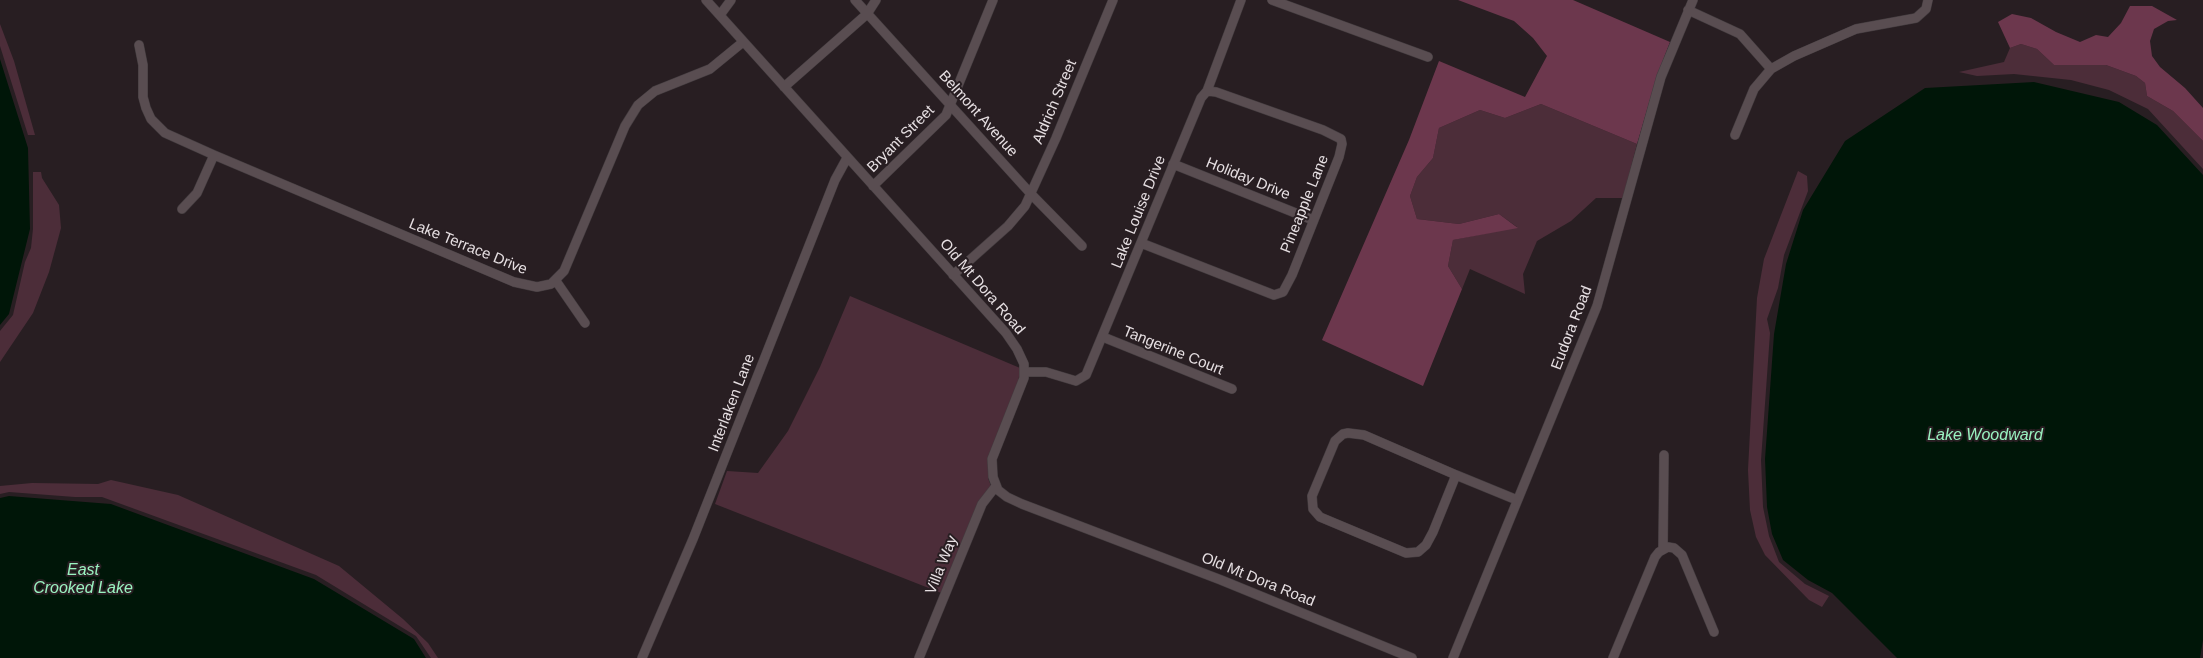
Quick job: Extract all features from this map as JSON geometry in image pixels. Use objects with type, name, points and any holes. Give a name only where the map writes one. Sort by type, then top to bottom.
[{"type":"street","name":"Old Mt Dora Road","points":[[706,0],[1006,333],[1021,357],[1024,372]]},
{"type":"street","points":[[720,15],[731,0]]},
{"type":"street","name":"Belmont Avenue","points":[[855,0],[1031,194],[1082,246]]},
{"type":"street","points":[[784,87],[867,14],[876,0]]},
{"type":"street","name":"Bryant Street","points":[[873,186],[946,115],[993,0]]},
{"type":"street","name":"Aldrich Street","points":[[954,275],[1008,226],[1019,214],[1031,194],[1113,0]]},
{"type":"street","name":"Lake Louise Drive","points":[[1024,372],[1046,372],[1071,380],[1079,380],[1086,375],[1201,98],[1207,91],[1241,0]]},
{"type":"street","points":[[1272,0],[1428,58]]},
{"type":"street","name":"Eudora Road","points":[[1453,658],[1597,306],[1661,77],[1692,0]]},
{"type":"street","points":[[1735,135],[1754,89],[1771,69],[1794,56],[1856,29],[1879,23],[1916,18],[1926,9],[1928,0]]},
{"type":"street","points":[[1688,10],[1740,34],[1771,69]]},
{"type":"street","points":[[585,323],[556,281],[564,271],[574,250],[625,126],[638,105],[654,91],[710,69],[743,42]]},
{"type":"street","name":"Lake Terrace Drive","points":[[139,45],[143,65],[143,97],[151,119],[165,132],[214,155],[514,282],[537,287],[547,286],[556,281]]},
{"type":"street","name":"Pineapple Lane","points":[[1141,243],[1274,295],[1279,295],[1283,292],[1292,275],[1339,157],[1342,144],[1340,139],[1322,130],[1234,98],[1207,91]]},
{"type":"street","points":[[182,209],[198,192],[214,155]]},
{"type":"street","name":"Interlaken Lane","points":[[642,658],[726,456],[835,180],[847,158]]},
{"type":"street","name":"Holiday Drive","points":[[1173,164],[1313,220]]},
{"type":"street","name":"Tangerine Court","points":[[1103,337],[1232,390]]},
{"type":"street","points":[[996,486],[992,477],[992,460],[1022,386],[1024,372]]},
{"type":"street","points":[[1456,475],[1426,545],[1413,553],[1406,553],[1320,517],[1313,509],[1312,496],[1335,441],[1343,434],[1348,433],[1364,435],[1517,500]]},
{"type":"street","points":[[1663,549],[1664,455]]},
{"type":"street","name":"Old Mt Dora Road","points":[[996,486],[1007,497],[1022,504],[1221,580],[1412,658]]},
{"type":"street","name":"Villa Way","points":[[919,658],[982,504],[996,486]]},
{"type":"street","points":[[1613,658],[1655,557],[1663,549],[1674,548],[1682,555],[1714,632]]},
{"type":"shaded area","points":[[1458,0],[1573,0],[1670,42],[1657,76],[1637,144],[1541,104],[1505,118],[1480,110],[1439,128],[1433,158],[1417,177],[1410,196],[1417,219],[1459,224],[1499,214],[1518,228],[1453,240],[1448,266],[1462,289],[1423,386],[1322,340],[1409,140],[1439,61],[1525,97],[1547,56],[1533,38],[1514,21]]},
{"type":"shaded area","points":[[2130,6],[2152,6],[2177,20],[2168,21],[2154,29],[2150,41],[2152,56],[2160,67],[2185,88],[2203,108],[2203,141],[2173,111],[2147,96],[2145,83],[2136,76],[2106,65],[2054,65],[2037,49],[2021,44],[2010,48],[1998,22],[2012,14],[2031,18],[2056,32],[2080,42],[2096,35],[2108,37],[2121,23]]},
{"type":"shaded area","points":[[0,24],[14,61],[35,135],[28,135],[0,46]]},
{"type":"shaded area","points":[[2021,44],[2037,49],[2054,65],[2106,65],[2136,76],[2145,83],[2147,96],[2173,111],[2203,141],[2203,169],[2148,109],[2109,90],[2071,80],[2014,74],[1977,76],[1959,72],[2004,62],[2010,48]]},
{"type":"shaded area","points":[[1541,104],[1637,144],[1623,198],[1596,198],[1571,221],[1537,241],[1523,274],[1525,294],[1470,269],[1462,289],[1448,266],[1453,240],[1517,227],[1499,214],[1459,224],[1417,219],[1410,196],[1417,177],[1433,158],[1439,128],[1480,110],[1505,118]]},
{"type":"shaded area","points":[[1798,171],[1807,176],[1808,191],[1784,255],[1778,288],[1767,319],[1770,333],[1761,460],[1763,507],[1769,536],[1779,562],[1805,584],[1829,596],[1822,607],[1809,600],[1765,555],[1756,537],[1750,510],[1748,470],[1757,298],[1764,259]]},
{"type":"shaded area","points":[[33,172],[41,172],[42,178],[59,205],[61,228],[49,272],[33,313],[0,362],[0,331],[13,315],[25,262],[31,248]]},
{"type":"shaded area","points":[[850,296],[1020,368],[1018,385],[988,458],[988,478],[991,486],[949,596],[715,504],[727,471],[758,473],[788,431],[820,367]]},
{"type":"shaded area","points":[[111,480],[178,495],[339,566],[403,619],[428,643],[438,658],[431,658],[416,636],[316,575],[102,497],[9,492],[0,494],[0,486],[32,483],[98,484]]},
{"type":"water","points":[[0,59],[28,148],[30,229],[9,314],[0,325]]},
{"type":"water","name":"Lake Woodward","points":[[2034,82],[2119,102],[2157,125],[2203,175],[2203,640],[2200,658],[1897,658],[1832,593],[1808,580],[1783,560],[1772,534],[1767,507],[1765,459],[1774,334],[1786,264],[1803,210],[1845,141],[1925,88]]},
{"type":"water","name":"East Crooked Lake","points":[[9,496],[111,504],[314,579],[414,639],[426,658],[0,658],[0,498]]}]
